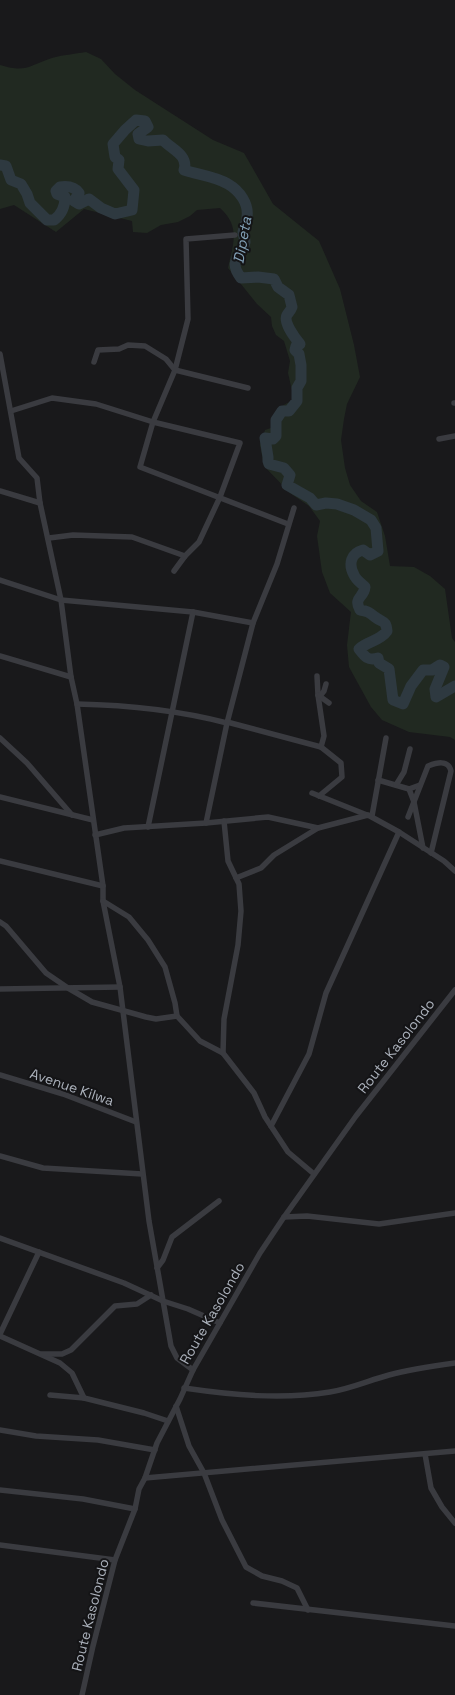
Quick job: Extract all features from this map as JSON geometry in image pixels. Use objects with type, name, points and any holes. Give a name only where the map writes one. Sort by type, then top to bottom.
[{"type":"street","points":[[234,235],[186,239],[188,319],[175,370],[153,422],[140,467],[288,524]]},
{"type":"street","points":[[94,362],[98,350],[119,348],[128,345],[144,346],[166,359],[175,370],[248,388]]},
{"type":"street","points":[[0,354],[19,458],[37,478],[40,503],[49,538],[61,600],[71,677],[77,704],[103,886],[103,901],[120,987],[142,1174],[171,1346],[178,1358],[192,1370]]},
{"type":"street","points":[[11,411],[52,398],[96,404],[153,422],[240,443],[220,497],[198,542],[174,571]]},
{"type":"street","points":[[439,439],[455,436]]},
{"type":"street","points":[[0,491],[40,503]]},
{"type":"street","points":[[206,823],[227,722],[253,623],[277,564],[294,508]]},
{"type":"street","points":[[49,538],[73,535],[132,537],[185,556]]},
{"type":"street","points":[[0,580],[61,600],[193,612],[253,623]]},
{"type":"street","points":[[148,826],[193,612]]},
{"type":"street","points":[[0,656],[71,677]]},
{"type":"street","points":[[317,676],[324,736],[321,747]]},
{"type":"street","points":[[319,695],[324,691],[326,684]]},
{"type":"street","points":[[319,695],[329,703]]},
{"type":"street","points":[[77,704],[119,705],[193,714],[321,747],[341,763],[343,771],[342,777],[319,796]]},
{"type":"street","points":[[0,738],[26,763],[72,815]]},
{"type":"street","points":[[370,816],[386,738]]},
{"type":"street","points":[[396,785],[404,772],[410,749]]},
{"type":"street","points":[[408,817],[428,766],[437,762],[445,763],[450,767],[451,771],[431,853]]},
{"type":"street","points":[[378,780],[409,789],[420,785]]},
{"type":"street","points":[[409,789],[414,802],[423,848]]},
{"type":"street","points":[[312,792],[370,816],[399,832],[444,861],[455,871]]},
{"type":"street","points":[[0,797],[93,820]]},
{"type":"street","points":[[236,878],[261,868],[274,855],[318,828],[370,816]]},
{"type":"street","points":[[95,835],[124,828],[206,823],[268,817],[318,828]]},
{"type":"street","points":[[223,1053],[224,1019],[238,945],[241,911],[239,884],[228,861],[224,821]]},
{"type":"street","points":[[271,1126],[309,1054],[326,993],[399,832]]},
{"type":"street","points":[[0,861],[103,886]]},
{"type":"street","points":[[103,901],[130,917],[148,940],[165,967],[177,1016],[200,1041],[223,1053],[254,1093],[265,1117],[288,1152],[314,1174]]},
{"type":"street","points":[[0,922],[6,926],[46,973],[92,1002],[156,1019],[177,1016]]},
{"type":"street","points":[[0,989],[120,987]]},
{"type":"street","name":"Route Kasolondo","points":[[82,1695],[115,1560],[135,1509],[139,1489],[145,1478],[155,1450],[192,1370],[260,1252],[284,1217],[356,1116],[455,990]]},
{"type":"street","name":"Avenue Kilwa","points":[[0,1075],[63,1094],[136,1122]]},
{"type":"street","points":[[0,1156],[43,1168],[142,1174]]},
{"type":"street","points":[[157,1268],[163,1260],[172,1237],[219,1201]]},
{"type":"street","points":[[284,1217],[307,1216],[380,1224],[455,1213]]},
{"type":"street","points":[[0,1238],[151,1295],[163,1301],[188,1309],[220,1323]]},
{"type":"street","points":[[39,1252],[0,1335],[60,1363],[72,1373],[84,1398]]},
{"type":"street","points":[[42,1354],[62,1354],[71,1350],[116,1306],[137,1304],[151,1295]]},
{"type":"street","points":[[184,1388],[244,1395],[269,1396],[331,1392],[422,1367],[455,1363]]},
{"type":"street","points":[[50,1396],[84,1398],[137,1411],[168,1421]]},
{"type":"street","points":[[176,1406],[189,1446],[204,1473],[222,1520],[246,1566],[262,1576],[282,1581],[297,1588],[308,1610]]},
{"type":"street","points":[[0,1430],[36,1436],[77,1440],[98,1440],[155,1450]]},
{"type":"street","points":[[145,1478],[455,1451]]},
{"type":"street","points":[[425,1454],[431,1488],[442,1507],[455,1522]]},
{"type":"street","points":[[0,1490],[83,1500],[135,1509]]},
{"type":"street","points":[[0,1545],[115,1560]]},
{"type":"street","points":[[253,1603],[282,1605],[308,1610],[455,1626]]},
{"type":"shaded area","points":[[86,52],[101,59],[115,74],[135,90],[213,140],[244,153],[273,204],[319,241],[340,289],[354,345],[360,377],[347,404],[344,419],[341,440],[345,468],[350,485],[361,501],[377,512],[385,536],[390,566],[414,567],[430,576],[445,589],[452,638],[455,642],[455,740],[450,737],[409,732],[382,720],[371,707],[349,667],[347,645],[351,612],[330,593],[322,572],[317,536],[320,521],[309,506],[290,493],[264,466],[260,445],[265,430],[271,428],[273,418],[279,408],[292,401],[293,395],[288,373],[290,361],[284,341],[276,335],[272,326],[271,317],[257,304],[228,268],[234,236],[231,222],[227,215],[220,208],[197,210],[190,216],[178,222],[161,225],[147,233],[133,232],[132,221],[84,209],[56,232],[14,205],[0,209],[0,65],[16,68],[27,68],[56,57]]},
{"type":"waterway","name":"Dipeta","points":[[0,165],[6,166],[11,180],[21,184],[30,203],[47,220],[54,220],[62,210],[65,197],[57,194],[56,191],[60,187],[70,187],[75,189],[79,193],[74,201],[79,204],[89,199],[101,208],[115,214],[132,210],[134,190],[118,169],[119,160],[115,157],[113,144],[136,120],[145,121],[148,127],[138,134],[139,139],[148,141],[163,140],[182,156],[185,165],[184,170],[223,181],[240,194],[247,207],[247,221],[243,232],[245,242],[235,262],[235,267],[241,278],[258,277],[274,279],[278,287],[289,295],[292,307],[286,318],[290,330],[300,344],[296,346],[295,350],[299,354],[301,365],[301,381],[297,388],[297,401],[289,411],[282,411],[276,420],[276,436],[273,439],[265,438],[269,464],[284,468],[290,475],[287,485],[310,498],[316,505],[326,503],[337,504],[354,510],[371,520],[376,528],[378,551],[370,555],[363,550],[359,551],[353,556],[351,567],[356,578],[365,587],[358,600],[360,610],[368,612],[384,622],[387,631],[381,637],[359,649],[367,658],[378,658],[379,663],[389,669],[393,700],[403,704],[411,686],[423,670],[432,670],[440,665],[444,667],[435,689],[436,697],[455,686]]}]
